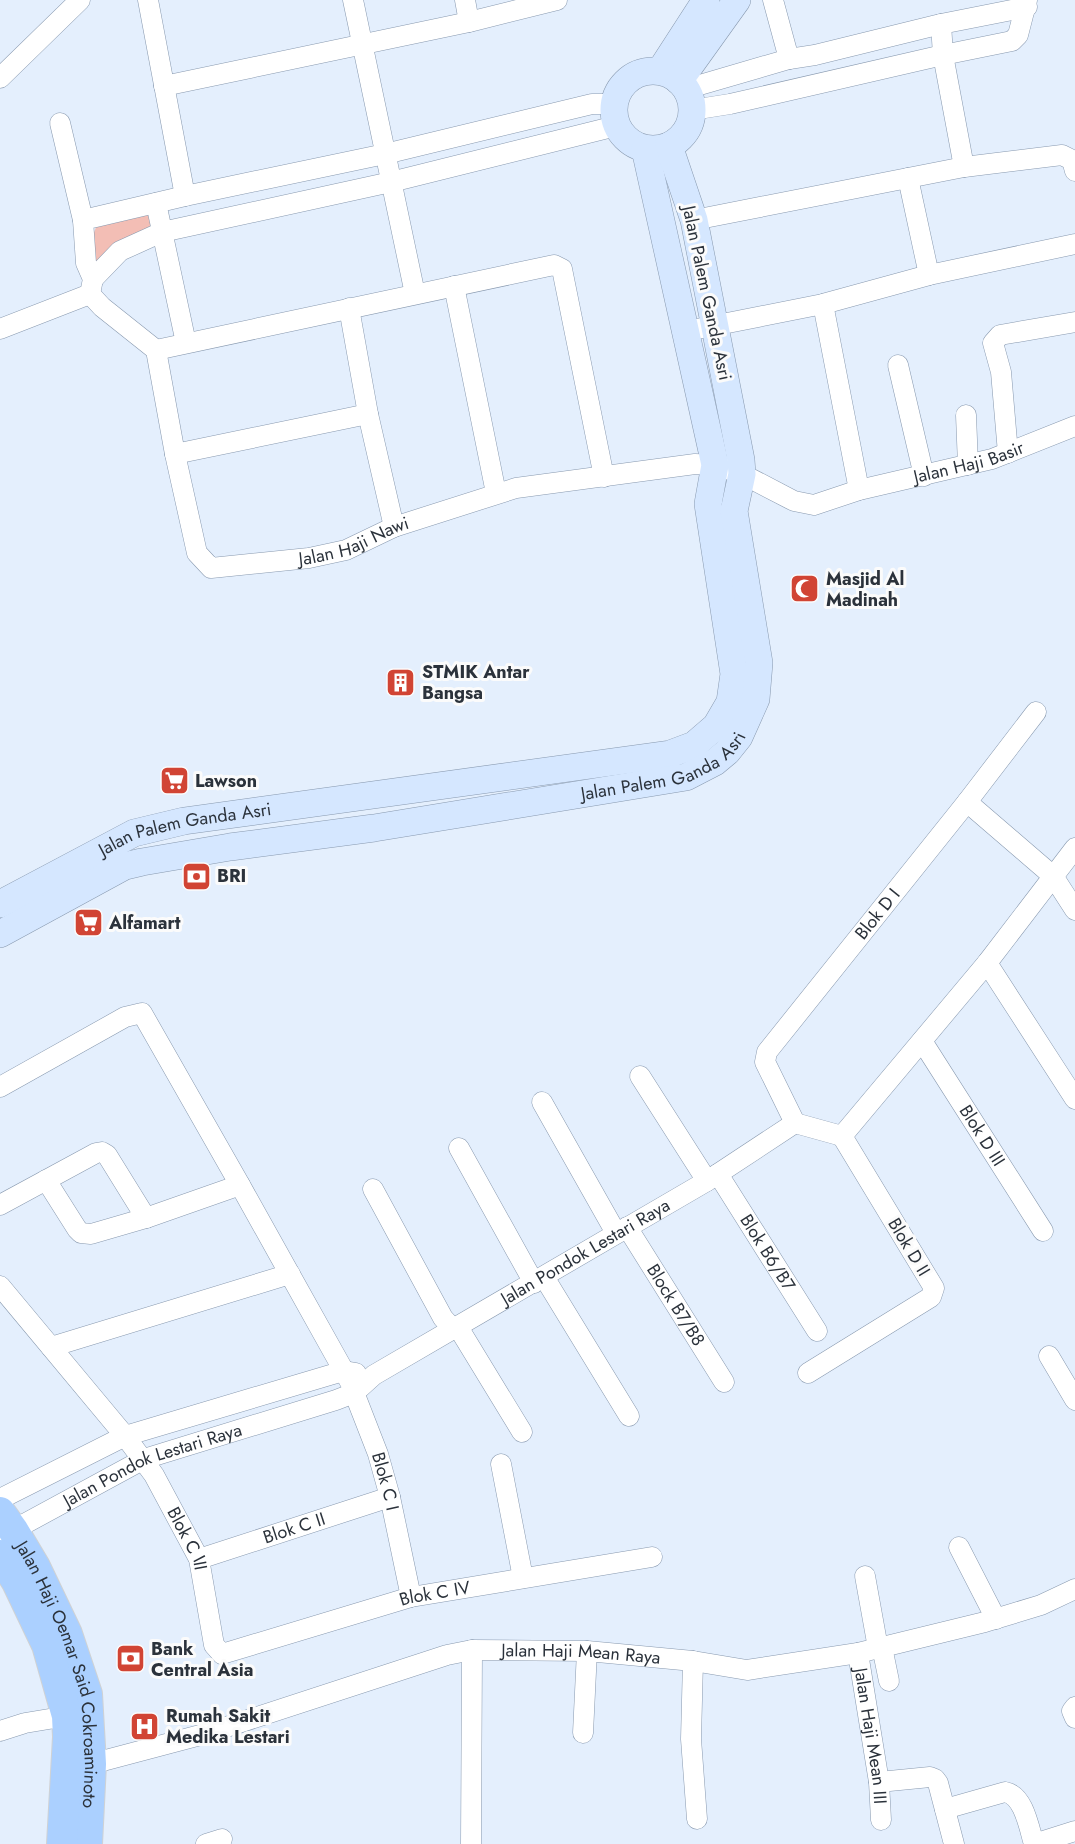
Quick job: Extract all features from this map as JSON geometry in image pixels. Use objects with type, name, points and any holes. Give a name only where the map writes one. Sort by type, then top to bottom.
[{"type":"main road","name":"Jalan Haji Oemar Said Cokroaminoto","points":[[3,1533],[17,1582],[47,1645],[67,1716],[68,1737],[62,1844]]},
{"type":"main road","name":"Jalan Haji Oemar Said Cokroaminoto","points":[[3,1533],[35,1567],[67,1634],[87,1694],[91,1764],[87,1844]]},
{"type":"street","points":[[0,78],[80,0]]},
{"type":"street","points":[[148,0],[185,196]]},
{"type":"street","points":[[353,0],[415,294]]},
{"type":"street","points":[[465,0],[469,22]]},
{"type":"street","points":[[164,86],[469,22],[557,0]]},
{"type":"street","points":[[679,88],[789,59],[1027,4],[1018,35],[1012,41],[730,104],[679,88],[642,72],[626,81],[616,95],[615,115],[628,141],[657,147],[678,140],[686,131],[690,121],[679,88],[706,0]]},
{"type":"street","points":[[679,88],[737,0]]},
{"type":"street","points":[[772,0],[789,59]]},
{"type":"street","points":[[941,24],[943,55],[964,167]]},
{"type":"street","points":[[83,220],[156,202],[385,154],[592,104],[615,115]]},
{"type":"street","points":[[0,329],[92,286],[120,251],[162,232],[391,182],[615,115]]},
{"type":"street","points":[[60,123],[83,220],[86,263],[92,286],[102,307],[156,350],[554,265],[562,269],[604,477]]},
{"type":"street","name":"Jalan Palem Ganda Asri","points":[[0,934],[125,866],[230,847],[374,828],[686,777],[715,762],[740,737],[756,699],[759,663],[734,511],[742,474],[741,460],[716,325],[693,220],[657,147]]},
{"type":"street","name":"Jalan Palem Ganda Asri","points":[[0,904],[134,833],[184,821],[660,756],[694,745],[716,726],[730,702],[734,674],[708,504],[715,465],[687,331],[657,147]]},
{"type":"street","points":[[693,220],[964,167],[1062,155],[1072,160],[1075,171]]},
{"type":"street","points":[[908,178],[929,275]]},
{"type":"street","points":[[156,202],[186,343]]},
{"type":"street","points":[[687,331],[823,304],[929,275],[1075,244]]},
{"type":"street","points":[[454,286],[496,493]]},
{"type":"street","points":[[823,304],[859,490]]},
{"type":"street","points":[[349,308],[368,414],[394,527]]},
{"type":"street","points":[[1008,453],[1001,372],[993,343],[1000,334],[1075,322]]},
{"type":"street","name":"Jalan Haji Nawi","points":[[156,350],[175,454],[197,553],[211,568],[309,558],[346,550],[394,527],[516,488],[695,464],[715,465],[742,474]]},
{"type":"street","points":[[898,365],[924,476]]},
{"type":"street","points":[[175,454],[368,414]]},
{"type":"street","points":[[966,415],[968,465]]},
{"type":"street","name":"Jalan Haji Basir","points":[[742,474],[794,501],[814,505],[859,490],[992,459],[1075,426]]},
{"type":"street","points":[[708,504],[734,511]]},
{"type":"street","name":"Blok D I","points":[[795,1123],[765,1062],[766,1052],[967,802],[1036,712]]},
{"type":"street","points":[[967,802],[1053,876],[1075,910]]},
{"type":"street","points":[[795,1123],[842,1136],[987,963],[1075,848]]},
{"type":"street","points":[[987,963],[1075,1099]]},
{"type":"street","name":"Blok C I","points":[[0,1087],[125,1017],[142,1013],[344,1371],[378,1454],[390,1497],[411,1597]]},
{"type":"street","name":"Blok D III","points":[[922,1041],[1043,1231]]},
{"type":"street","name":"Blok B6/B7","points":[[640,1076],[817,1331]]},
{"type":"street","name":"Block B7/B8","points":[[542,1102],[621,1230],[724,1382]]},
{"type":"street","name":"Jalan Pondok Lestari Raya","points":[[3,1533],[144,1460],[354,1393],[374,1375],[712,1178],[795,1123]]},
{"type":"street","name":"Blok D II","points":[[808,1373],[931,1297],[934,1288],[842,1136]]},
{"type":"street","points":[[459,1148],[539,1280],[629,1416]]},
{"type":"street","points":[[0,1205],[96,1153],[102,1152],[107,1155],[146,1218]]},
{"type":"street","points":[[46,1180],[81,1233],[96,1234],[240,1185]]},
{"type":"street","points":[[373,1189],[443,1318],[453,1329],[461,1332],[522,1432]]},
{"type":"street","points":[[51,1347],[290,1274]]},
{"type":"street","name":"Blok C III","points":[[0,1286],[125,1436],[154,1475],[199,1559],[214,1646],[222,1654]]},
{"type":"street","points":[[1049,1356],[1075,1400]]},
{"type":"street","name":"Jalan Pondok Lestari Raya","points":[[0,1499],[125,1436],[344,1371],[374,1375]]},
{"type":"street","points":[[501,1464],[523,1578]]},
{"type":"street","name":"Blok C II","points":[[199,1559],[390,1497]]},
{"type":"street","points":[[959,1547],[996,1619]]},
{"type":"street","name":"Blok C IV","points":[[222,1654],[411,1597],[652,1557]]},
{"type":"street","points":[[865,1576],[889,1681]]},
{"type":"street","name":"Jalan Haji Mean Raya","points":[[91,1764],[208,1732],[447,1655],[472,1650],[587,1651],[693,1661],[747,1670],[858,1653],[996,1619],[1041,1605],[1075,1589]]},
{"type":"street","points":[[472,1650],[474,1843]]},
{"type":"street","points":[[583,1733],[587,1651]]},
{"type":"street","name":"Jalan Haji Mean III","points":[[858,1653],[879,1782],[881,1820]]},
{"type":"street","points":[[693,1661],[691,1739],[697,1819]]},
{"type":"street","points":[[1075,1707],[1072,1711],[1075,1718]]},
{"type":"street","points":[[0,1731],[24,1723],[67,1716]]},
{"type":"street","points":[[879,1782],[930,1777],[935,1779],[954,1844]]},
{"type":"street","points":[[945,1809],[1005,1792],[1013,1793],[1019,1800],[1034,1844],[1075,1831]]},
{"type":"shaded area","points":[[154,205],[160,231],[96,271],[89,246],[99,219]]},
{"type":"place","name":"Masjid Al Madinah","points":[[805,589]]},
{"type":"place","name":"STMIK Antar Bangsa","points":[[401,682]]},
{"type":"place","name":"Lawson","points":[[174,781]]},
{"type":"place","name":"BRI","points":[[196,876]]},
{"type":"place","name":"Alfamart","points":[[88,923]]},
{"type":"place","name":"Bank Central Asia","points":[[130,1659]]},
{"type":"place","name":"Rumah Sakit Medika Lestari","points":[[145,1726]]}]
